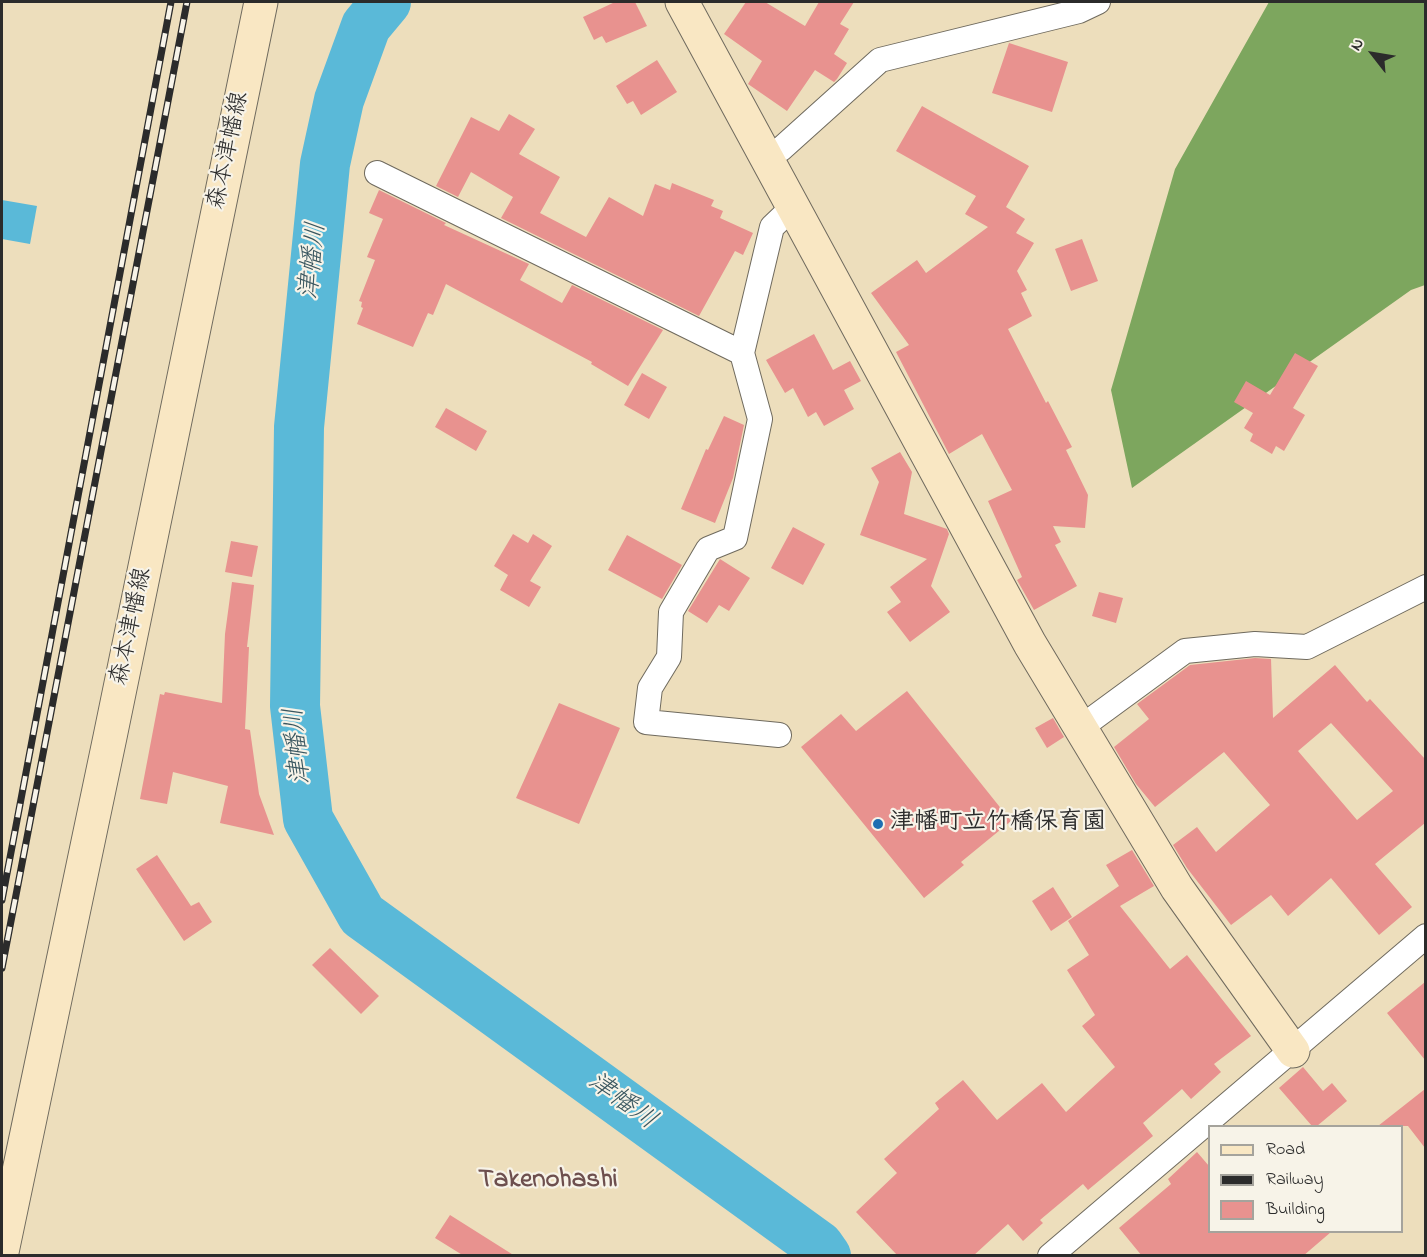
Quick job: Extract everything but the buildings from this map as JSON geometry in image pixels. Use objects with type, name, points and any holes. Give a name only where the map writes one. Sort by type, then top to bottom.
[{"type":"main road","name":"森本津幡線","points":[[2,1251],[261,2]]},
{"type":"main road","points":[[682,2],[1030,644],[1177,888],[1293,1051]]},
{"type":"street","points":[[765,157],[781,149],[880,60],[1079,11],[1098,2]]},
{"type":"street","points":[[377,173],[742,353]]},
{"type":"street","points":[[779,735],[646,722],[651,688],[669,657],[671,612],[708,549],[735,538],[760,419],[742,353],[772,227],[793,207]]},
{"type":"street","points":[[1080,728],[1185,651],[1255,644],[1307,646],[1425,587]]},
{"type":"street","points":[[1050,1256],[1425,936]]},
{"type":"green space","points":[[1269,2],[1425,2],[1425,285],[1411,290],[1132,488],[1111,390],[1175,169]]},
{"type":"water","points":[[2,200],[37,206],[30,244],[2,239]]},
{"type":"waterway","name":"津幡川","points":[[386,2],[366,26],[339,100],[325,164],[299,427],[295,706],[308,819],[362,915],[819,1246],[826,1256]]},
{"type":"railway","points":[[2,900],[171,2]]},
{"type":"railway","points":[[2,968],[187,2]]},
{"type":"place","name":"津幡町立竹橋保育園","points":[[878,824]]},
{"type":"district","name":"Takenohashi","points":[[548,1182]]}]
